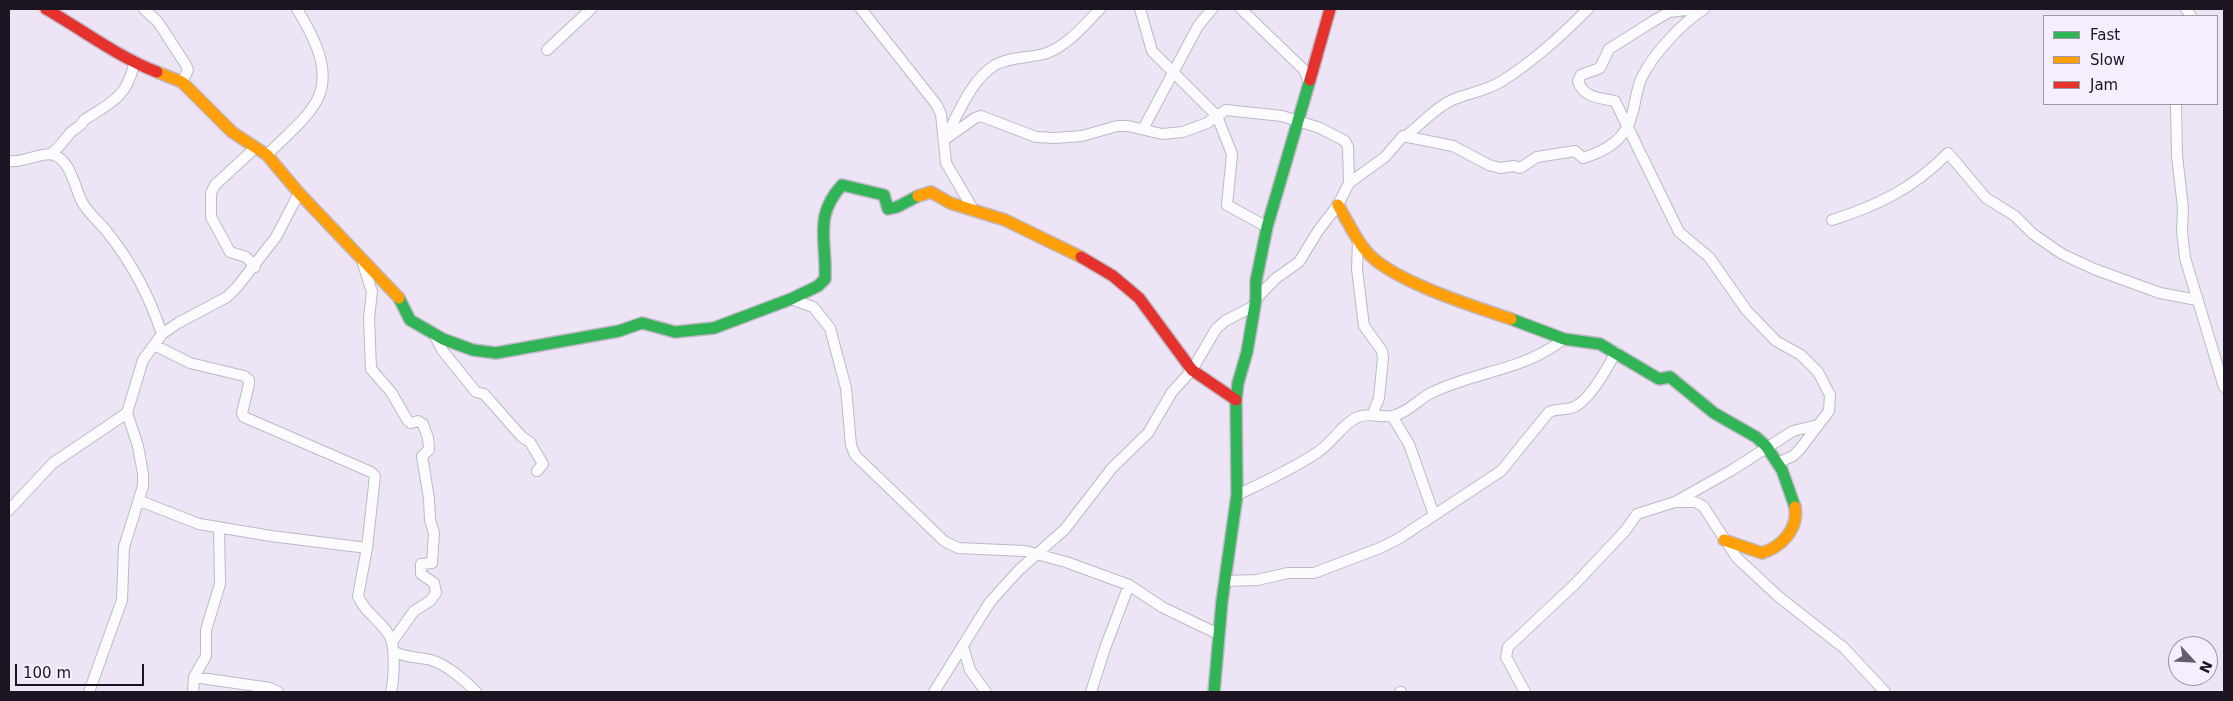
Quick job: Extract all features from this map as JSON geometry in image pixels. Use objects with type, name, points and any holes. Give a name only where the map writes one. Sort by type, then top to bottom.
[{"type":"street","points":[[46,9],[95,37],[134,64],[182,82],[232,132],[267,155],[299,192],[398,297],[410,320],[433,333],[473,350],[500,354],[618,331],[642,324],[649,324],[675,332],[714,328],[791,299],[818,286],[825,279],[823,213],[827,201],[842,185],[884,195],[888,208],[897,207],[913,197],[931,192],[950,203],[1026,229],[1072,251],[1113,276],[1148,307],[1192,370],[1236,400]]},
{"type":"street","points":[[144,9],[158,22],[186,65],[188,70],[182,82]]},
{"type":"street","points":[[267,155],[311,109],[321,88],[321,62],[315,41],[297,9]]},
{"type":"street","points":[[547,50],[591,9]]},
{"type":"street","points":[[861,9],[936,104],[941,114],[946,163],[974,211]]},
{"type":"street","points":[[944,140],[975,83],[994,65],[1045,53],[1059,47],[1100,9]]},
{"type":"street","points":[[1140,9],[1152,51],[1217,116],[1232,154],[1227,205],[1268,227]]},
{"type":"street","points":[[1143,129],[1198,26],[1212,9]]},
{"type":"street","points":[[1241,9],[1304,70],[1309,83]]},
{"type":"street","points":[[1214,692],[1224,581],[1234,526],[1237,495],[1236,400],[1255,303],[1256,281],[1268,227],[1330,9]]},
{"type":"street","points":[[934,692],[993,598],[1018,570],[1066,529],[1112,468],[1148,433],[1172,392],[1192,370],[1216,329],[1255,303],[1275,279],[1299,262],[1318,231],[1338,205],[1349,183],[1385,156],[1398,140],[1406,136],[1442,106],[1453,100],[1485,90],[1538,56],[1564,35],[1588,9]]},
{"type":"street","points":[[1695,9],[1669,12],[1610,49],[1600,68],[1579,77],[1579,86],[1589,95],[1616,101],[1679,232],[1709,258],[1747,311],[1776,341],[1801,355],[1821,376],[1831,401],[1829,411],[1797,453],[1777,462]]},
{"type":"street","points":[[1406,136],[1453,146],[1489,165],[1520,168],[1537,157],[1575,151],[1584,158],[1597,154],[1618,141],[1627,127],[1642,76],[1676,30],[1686,20],[1704,9]]},
{"type":"street","points":[[9,161],[24,161],[51,154],[67,140],[71,132],[82,125],[84,120],[120,96],[131,79],[134,64]]},
{"type":"street","points":[[2176,105],[2177,156],[2183,208],[2184,245],[2197,300],[2224,387]]},
{"type":"street","points":[[944,140],[975,118],[981,116],[1036,137],[1049,138],[1082,136],[1117,126],[1143,129],[1162,134],[1183,132],[1196,128],[1223,111],[1230,109],[1244,113],[1282,116],[1299,120],[1345,141],[1348,147],[1349,183]]},
{"type":"street","points":[[255,148],[215,185],[211,192],[210,202],[211,217],[230,252],[246,257],[255,266]]},
{"type":"street","points":[[1832,220],[1882,203],[1928,172],[1948,153],[1986,198],[2015,216],[2033,234],[2062,254],[2094,269],[2160,293],[2197,300]]},
{"type":"street","points":[[51,154],[58,157],[64,164],[82,200],[108,232],[144,288],[162,334]]},
{"type":"street","points":[[88,692],[122,600],[124,547],[140,501],[143,474],[138,446],[127,413],[142,363],[162,334],[227,297],[255,266],[285,222],[299,192]]},
{"type":"street","points":[[1338,205],[1366,251],[1377,261],[1422,287],[1564,339],[1600,344],[1659,379],[1670,377],[1675,380],[1721,418],[1749,432],[1767,447],[1777,462],[1793,498],[1797,514],[1794,527],[1774,548],[1762,553],[1724,540]]},
{"type":"street","points":[[1358,240],[1357,268],[1364,326],[1382,351],[1383,358],[1378,398],[1373,414]]},
{"type":"street","points":[[360,256],[367,272],[372,292],[369,318],[372,369],[386,385],[408,421],[411,423],[418,421],[423,424],[429,445],[429,450],[422,456],[429,499],[430,520],[435,542],[432,563],[421,564],[421,574],[434,583],[436,593],[430,601],[414,611],[392,647]]},
{"type":"street","points":[[791,299],[813,307],[830,328],[846,388],[851,445],[855,455],[950,545],[958,548],[1038,554],[1129,585],[1162,607],[1218,634]]},
{"type":"street","points":[[433,333],[442,350],[476,392],[484,394],[522,437],[530,442],[543,464],[537,471]]},
{"type":"street","points":[[1237,495],[1305,460],[1334,439],[1353,420],[1373,414],[1392,416],[1430,394],[1453,384],[1525,363],[1543,354],[1564,339]]},
{"type":"street","points":[[154,345],[196,365],[244,376],[249,380],[242,413],[244,417],[371,472],[376,481],[358,596],[371,616],[388,633],[392,647],[393,679],[391,692]]},
{"type":"street","points":[[1224,581],[1257,580],[1288,573],[1314,573],[1380,548],[1501,471],[1549,412],[1573,408],[1581,403],[1606,372],[1616,352]]},
{"type":"street","points":[[9,510],[53,463],[127,413]]},
{"type":"street","points":[[1392,416],[1409,444],[1434,515]]},
{"type":"street","points":[[1525,692],[1506,656],[1508,647],[1576,584],[1625,532],[1637,514],[1675,502],[1732,470],[1793,431],[1818,425]]},
{"type":"street","points":[[140,501],[183,519],[219,527],[271,536],[367,548]]},
{"type":"street","points":[[1675,502],[1695,502],[1703,506],[1737,558],[1779,597],[1844,648],[1885,692]]},
{"type":"street","points":[[193,692],[194,677],[206,656],[206,630],[220,584],[219,527]]},
{"type":"street","points":[[1091,692],[1105,648],[1129,585]]},
{"type":"street","points":[[392,647],[401,656],[432,661],[466,680],[476,692]]},
{"type":"street","points":[[963,647],[970,670],[986,692]]},
{"type":"street","points":[[194,677],[270,688],[278,692]]},
{"type":"traffic: fast","points":[[1214,692],[1222,601],[1237,495],[1236,400],[1238,383],[1247,352],[1256,299],[1256,281],[1267,227],[1310,80]]},
{"type":"traffic: fast","points":[[399,298],[410,320],[443,339],[473,350],[496,353],[619,331],[642,323],[675,332],[714,328],[791,299],[818,286],[825,279],[824,219],[827,208],[842,185],[884,195],[888,209],[897,207],[918,196]]},
{"type":"traffic: fast","points":[[1511,319],[1564,339],[1600,344],[1659,379],[1670,377],[1714,413],[1756,437],[1766,446],[1782,470],[1795,507]]},
{"type":"traffic: slow","points":[[157,72],[182,82],[232,132],[267,155],[299,193],[399,298]]},
{"type":"traffic: slow","points":[[918,196],[931,192],[950,203],[1005,220],[1081,257]]},
{"type":"traffic: slow","points":[[1338,205],[1362,246],[1378,262],[1413,282],[1455,300],[1511,319]]},
{"type":"traffic: slow","points":[[1724,540],[1762,553],[1769,550],[1782,542],[1791,530],[1796,515],[1795,507]]},
{"type":"traffic: jam","points":[[46,9],[114,51],[157,72]]},
{"type":"traffic: jam","points":[[1310,80],[1330,9]]},
{"type":"traffic: jam","points":[[1081,257],[1113,276],[1139,298],[1192,370],[1236,400]]}]
